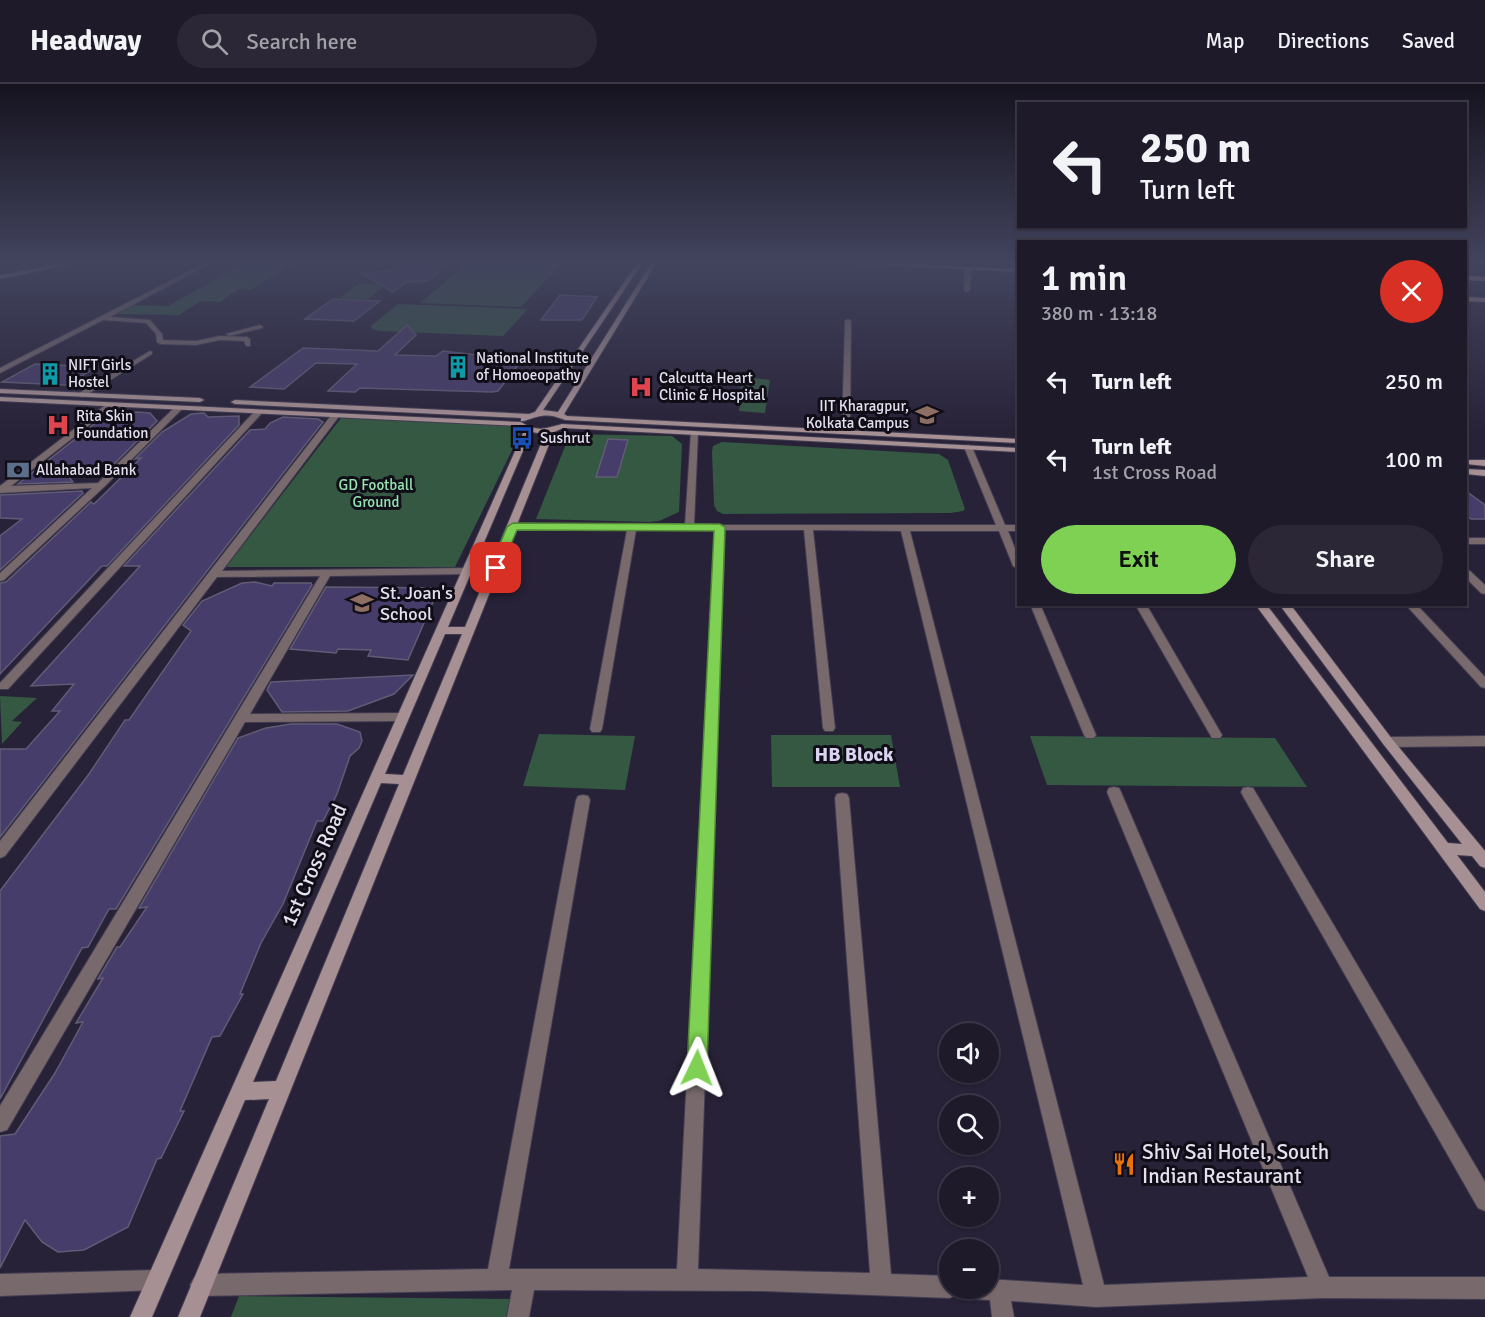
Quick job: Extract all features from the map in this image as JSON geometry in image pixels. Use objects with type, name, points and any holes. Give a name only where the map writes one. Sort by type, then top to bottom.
[{"type":"street","points":[[0,371],[98,320]]},
{"type":"street","points":[[125,320],[148,321],[159,334],[160,342],[196,343],[220,338],[247,339],[248,345]]},
{"type":"street","points":[[525,427],[523,420],[538,413],[601,320]]},
{"type":"street","points":[[189,1317],[513,527],[559,423],[594,359],[619,320]]},
{"type":"street","points":[[846,432],[848,321]]},
{"type":"street","points":[[210,344],[232,333],[260,327]]},
{"type":"street","points":[[80,395],[150,353]]},
{"type":"street","points":[[575,359],[594,359]]},
{"type":"street","points":[[0,391],[529,416]]},
{"type":"street","points":[[131,405],[143,398]]},
{"type":"street","points":[[0,399],[525,427],[559,423],[826,436],[1017,450]]},
{"type":"street","points":[[0,489],[111,405]]},
{"type":"street","points":[[0,578],[101,485],[179,408]]},
{"type":"street","points":[[4,686],[259,412]]},
{"type":"street","points":[[538,413],[559,423],[694,434],[826,436],[846,432],[1017,441]]},
{"type":"street","points":[[0,852],[336,416]]},
{"type":"street","name":"1st Cross Road","points":[[141,1317],[467,571],[525,427]]},
{"type":"street","points":[[689,528],[694,434]]},
{"type":"street","points":[[968,447],[1017,564]]},
{"type":"street","points":[[1467,462],[1485,463]]},
{"type":"street","points":[[1467,472],[1485,473]]},
{"type":"street","points":[[0,489],[101,485]]},
{"type":"street","points":[[513,527],[1017,528]]},
{"type":"street","points":[[596,729],[632,527]]},
{"type":"street","points":[[687,1279],[720,527]]},
{"type":"street","points":[[808,528],[829,728]]},
{"type":"street","points":[[905,528],[1096,1296]]},
{"type":"street","points":[[1467,541],[1485,541]]},
{"type":"street","points":[[213,574],[467,571]]},
{"type":"street","points":[[0,1123],[327,573]]},
{"type":"street","points":[[1467,574],[1485,591]]},
{"type":"street","points":[[1036,606],[1090,735]]},
{"type":"street","points":[[1141,606],[1216,735]]},
{"type":"street","points":[[1261,606],[1485,904]]},
{"type":"street","points":[[1286,606],[1388,742],[1485,862]]},
{"type":"street","points":[[1412,606],[1485,684]]},
{"type":"street","points":[[441,630],[470,631]]},
{"type":"street","points":[[1313,675],[1338,676]]},
{"type":"street","points":[[240,718],[403,717]]},
{"type":"street","points":[[1388,742],[1485,741]]},
{"type":"street","points":[[376,778],[409,780]]},
{"type":"street","points":[[1114,792],[1323,1287]]},
{"type":"street","points":[[1248,792],[1485,1201]]},
{"type":"street","points":[[842,798],[881,1284]]},
{"type":"street","points":[[497,1279],[583,800]]},
{"type":"street","points":[[1444,849],[1475,850]]},
{"type":"street","points":[[239,1091],[281,1090]]},
{"type":"street","points":[[201,1285],[497,1279],[687,1279],[939,1287]]},
{"type":"street","points":[[518,1317],[525,1279]]},
{"type":"street","points":[[0,1285],[157,1280]]},
{"type":"street","points":[[1003,1317],[999,1290],[1096,1296],[1323,1287],[1485,1289]]},
{"type":"green space","points":[[379,320],[518,320],[503,336],[379,331],[372,329],[371,326]]},
{"type":"green space","points":[[746,377],[770,380],[765,413],[739,411],[742,393],[740,391],[743,379]]},
{"type":"green space","name":"GD Football Ground","points":[[341,418],[513,426],[520,434],[455,567],[226,567]]},
{"type":"green space","points":[[570,434],[672,436],[682,444],[679,512],[659,521],[649,522],[536,519]]},
{"type":"green space","points":[[722,442],[939,454],[948,460],[965,509],[951,513],[723,514],[717,511],[714,505],[712,452],[713,446]]},
{"type":"green space","points":[[0,696],[37,698],[12,721],[22,722],[2,744]]},
{"type":"green space","points":[[539,734],[635,736],[625,790],[523,786]]},
{"type":"green space","points":[[771,735],[891,735],[900,787],[772,787]]},
{"type":"green space","points":[[1030,736],[1275,738],[1307,787],[1047,785]]},
{"type":"green space","points":[[239,1296],[517,1299],[514,1317],[231,1317]]},
{"type":"building","points":[[318,320],[356,320],[354,321]]},
{"type":"building","name":"National Institute of Homoeopathy","points":[[407,325],[416,335],[395,355],[436,356],[443,351],[522,360],[498,391],[492,392],[360,388],[355,392],[328,391],[357,364],[316,363],[284,389],[250,387],[303,348],[378,351]]},
{"type":"building","name":"NIFT Girls Hostel","points":[[35,364],[97,367],[66,385],[2,382]]},
{"type":"building","points":[[137,412],[150,413],[157,421],[114,464],[65,472],[73,482],[18,484],[102,418]]},
{"type":"building","points":[[204,413],[208,417],[239,416],[239,425],[107,566],[102,566],[0,674],[0,583],[6,582],[91,502],[94,504],[141,458],[135,459],[162,432],[191,414]]},
{"type":"building","points":[[283,417],[318,419],[323,422],[0,837],[0,749],[26,749],[60,711],[52,711],[74,684],[31,686],[140,566],[124,566],[250,430],[265,429],[270,423]]},
{"type":"building","points":[[608,439],[628,440],[617,477],[596,477]]},
{"type":"building","points":[[82,491],[83,493],[0,570],[0,536],[22,519],[0,518],[0,495]]},
{"type":"building","points":[[1467,492],[1485,505],[1485,519],[1471,519],[1467,516]]},
{"type":"building","points":[[255,582],[272,586],[274,583],[311,583],[312,585],[116,909],[109,909],[88,947],[82,948],[0,1099],[0,891],[89,774],[125,720],[129,720],[191,631],[183,625],[202,601],[242,583]]},
{"type":"building","points":[[326,587],[439,588],[408,660],[368,656],[371,650],[338,649],[336,653],[290,649]]},
{"type":"building","points":[[413,675],[394,694],[348,711],[282,712],[267,690],[271,682]]},
{"type":"building","points":[[291,724],[337,724],[360,732],[362,741],[359,748],[350,756],[337,794],[323,821],[317,821],[283,904],[261,943],[240,994],[243,994],[220,1036],[212,1037],[180,1111],[184,1111],[161,1158],[157,1159],[128,1227],[84,1250],[58,1252],[42,1242],[25,1220],[0,1268],[0,1136],[15,1134],[55,1073],[83,1022],[76,1023],[103,978],[98,979],[117,947],[120,947],[147,907],[139,908],[238,738],[266,728]]},
{"type":"place","name":"National Institute of Homoeopathy","points":[[458,367]]},
{"type":"place","name":"NIFT Girls Hostel","points":[[50,374]]},
{"type":"place","name":"Calcutta Heart Clinic & Hospital","points":[[641,387]]},
{"type":"place","name":"IIT Kharagpur, Kolkata Campus","points":[[927,415]]},
{"type":"place","name":"Rita Skin Foundation","points":[[58,425]]},
{"type":"place","name":"Sushrut","points":[[522,438]]},
{"type":"place","name":"Allahabad Bank","points":[[18,470]]},
{"type":"place","name":"St. Joan's School","points":[[362,603]]},
{"type":"place","name":"Shiv Sai Hotel, South Indian Restaurant","points":[[1124,1164]]},
{"type":"district","name":"HB Block","points":[[854,754]]},
{"type":"route","points":[[496,568],[513,527],[720,527],[697,1068]]}]
